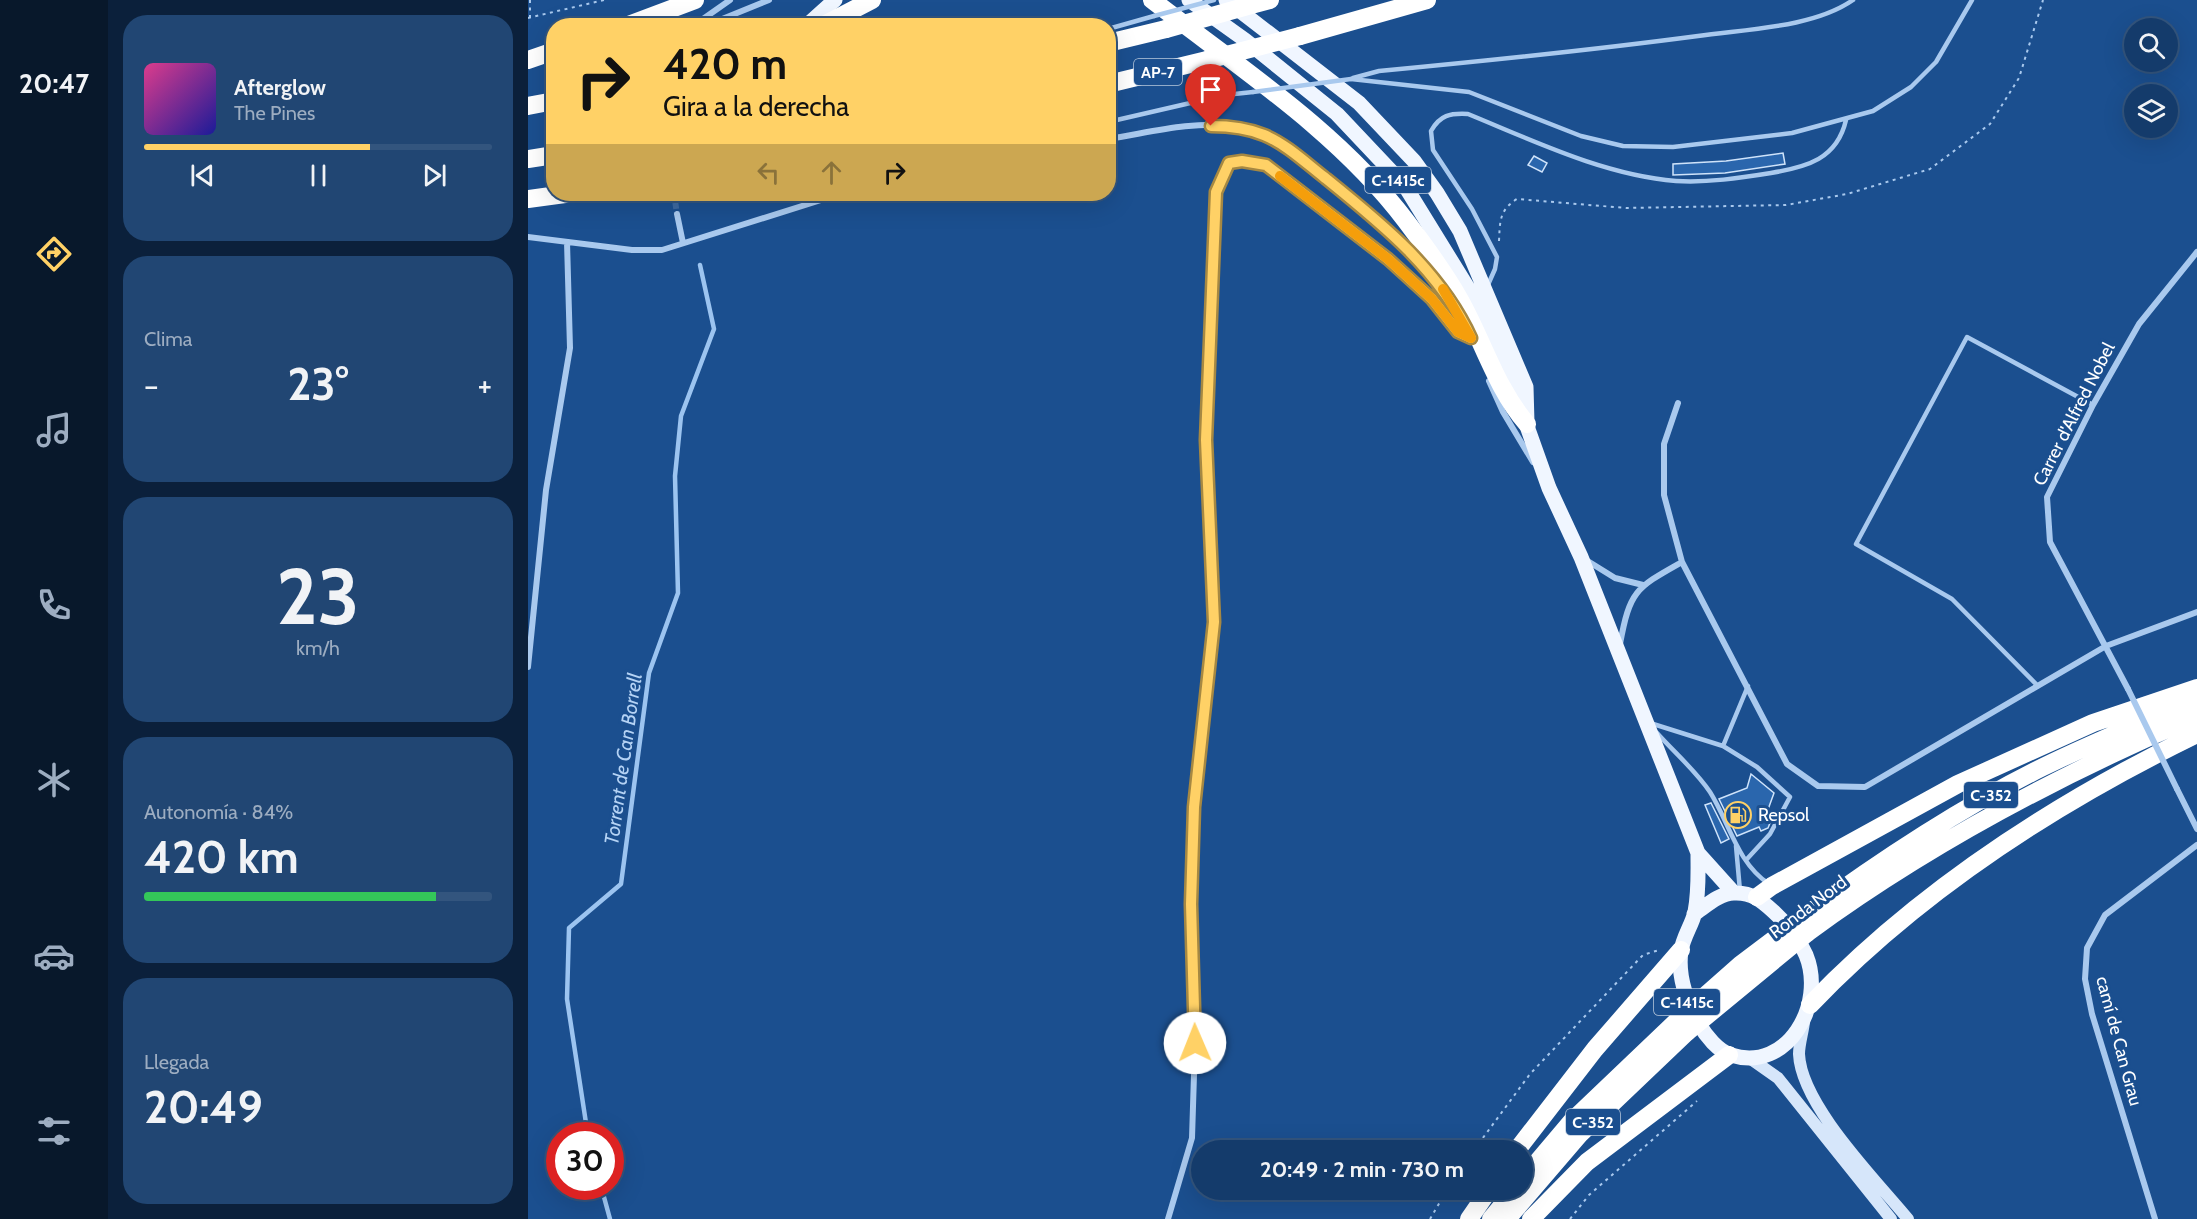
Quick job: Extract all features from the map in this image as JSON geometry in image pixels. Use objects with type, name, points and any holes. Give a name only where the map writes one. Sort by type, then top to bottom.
[{"type":"highway","points":[[647,18],[695,0]]},
{"type":"highway","points":[[838,18],[873,0]]},
{"type":"highway","name":"AP-7","points":[[1116,38],[1157,15],[1251,5],[1270,0]]},
{"type":"highway","name":"AP-7","points":[[1116,82],[1300,36],[1427,0]]},
{"type":"highway","name":"C-1415c","points":[[1157,15],[1294,109],[1363,171],[1406,220],[1459,299],[1511,406],[1527,424]]},
{"type":"highway","points":[[528,60],[546,54]]},
{"type":"highway","points":[[528,106],[546,103]]},
{"type":"highway","points":[[528,159],[546,156]]},
{"type":"highway","points":[[528,199],[546,197]]},
{"type":"highway","points":[[1751,892],[1958,784],[2093,723],[2197,688]]},
{"type":"highway","name":"Ronda Nord","points":[[1804,926],[1855,879],[1962,811],[2042,768],[2197,699]]},
{"type":"highway","name":"Ronda Nord","points":[[1507,1219],[1580,1134],[1740,965],[1951,837],[2088,764],[2197,716]]},
{"type":"highway","points":[[1807,1013],[1846,966],[1979,859],[2110,778],[2197,734]]},
{"type":"highway","points":[[1525,1140],[1595,1049],[1683,946]]},
{"type":"highway","name":"Ronda Nord","points":[[1533,1167],[1571,1122],[1684,1025]]},
{"type":"highway","points":[[1532,1219],[1587,1162],[1729,1055]]},
{"type":"highway","points":[[1469,1219],[1482,1200]]},
{"type":"highway","points":[[1491,1219],[1507,1200]]},
{"type":"main road","points":[[815,18],[835,0]]},
{"type":"main road","name":"C-1415c","points":[[1189,0],[1245,40],[1337,114],[1405,186],[1471,293],[1527,424],[1549,488],[1581,557],[1648,722],[1698,853],[1698,886],[1694,914],[1683,946],[1681,977],[1688,1005],[1706,1036],[1729,1055],[1751,1059],[1777,1051],[1796,1033],[1807,1013],[1806,956],[1788,924],[1751,892],[1698,853]]},
{"type":"main road","name":"C-1415c","points":[[1226,0],[1359,103],[1414,161],[1460,231],[1526,387],[1527,424]]},
{"type":"main road","points":[[1694,914],[1714,900],[1751,892]]},
{"type":"street","points":[[704,18],[730,0]]},
{"type":"street","points":[[725,18],[769,0]]},
{"type":"street","points":[[1116,138],[1190,126],[1232,126],[1264,135],[1290,150],[1363,208],[1417,258],[1448,295],[1471,338],[1503,412],[1549,488]]},
{"type":"street","points":[[1168,1219],[1192,1138],[1195,1043],[1191,904],[1194,807],[1214,622],[1206,440],[1216,192],[1229,163],[1242,161],[1266,165],[1388,259],[1432,299],[1458,332],[1471,338]]},
{"type":"street","points":[[528,237],[632,250],[662,250],[818,201]]},
{"type":"street","points":[[677,214],[683,243]]},
{"type":"street","points":[[529,663],[546,490],[570,348],[567,242]]},
{"type":"street","name":"Carrer d'Alfred Nobel","points":[[2197,252],[2139,324],[2093,405],[2047,497],[2049,542],[2106,646],[2197,829]]},
{"type":"street","points":[[1678,403],[1664,444],[1664,495],[1682,562],[1787,764],[1818,786],[1865,787],[2106,646],[2197,612]]},
{"type":"street","points":[[1581,557],[1615,578],[1642,585]]},
{"type":"street","points":[[1618,651],[1626,611],[1642,585],[1682,562]]},
{"type":"street","name":"camí de Can Grau","points":[[2155,1219],[2092,1014],[2085,979],[2087,948],[2105,915],[2197,845]]},
{"type":"street","name":"C-1415c","points":[[1807,1013],[1799,1054],[1806,1086],[1831,1125],[1908,1219]]},
{"type":"street","name":"C-1415c","points":[[1751,1059],[1778,1078],[1891,1219]]},
{"type":"lane","points":[[1116,27],[1214,0]]},
{"type":"lane","points":[[1116,120],[1225,95],[1351,79],[1379,71],[1618,46],[1766,26],[1817,17],[1853,0]]},
{"type":"lane","points":[[1351,79],[1469,92],[1581,136],[1623,146],[1673,147],[1792,133],[1873,111],[1924,75],[1948,43],[1972,0]]},
{"type":"lane","points":[[1485,290],[1495,268],[1497,257],[1472,209],[1433,150],[1431,131],[1444,116],[1452,113],[1468,114],[1615,170],[1677,181],[1731,179],[1778,172],[1823,157],[1839,143],[1846,120]]},
{"type":"lane","points":[[2038,686],[1952,598],[1856,544],[1967,337],[2093,405]]},
{"type":"lane","points":[[1723,746],[1748,686]]},
{"type":"lane","points":[[1648,722],[1723,746],[1757,767],[1790,797],[1770,834],[1747,859]]},
{"type":"lane","points":[[1648,722],[1710,791],[1736,846],[1751,892]]},
{"type":"lane","points":[[1736,846],[1747,859],[1756,876],[1751,892]]},
{"type":"path","points":[[530,0],[529,18],[604,0]]},
{"type":"path","points":[[1481,1140],[1530,1074],[1643,955],[1683,946]]},
{"type":"path","points":[[1570,1219],[1589,1195],[1698,1100]]},
{"type":"path","points":[[1430,1219],[1441,1200]]},
{"type":"building","points":[[1783,153],[1785,164],[1725,173],[1673,175],[1673,164],[1726,161]]},
{"type":"building","points":[[1534,156],[1547,163],[1542,172],[1528,165]]},
{"type":"building","points":[[1751,774],[1774,793],[1766,815],[1770,823],[1768,828],[1761,831],[1759,827],[1737,836],[1719,799],[1747,788]]},
{"type":"building","points":[[1711,803],[1729,839],[1721,843],[1705,805]]},
{"type":"waterway","name":"Torrent de Can Borrell","points":[[586,1122],[567,999],[569,928],[621,884],[649,673],[678,593],[675,476],[681,416],[714,329],[700,265]]},
{"type":"waterway","name":"Torrent de Can Borrell","points":[[605,1200],[610,1219]]},
{"type":"tunnel","points":[[675,201],[677,214]]},
{"type":"slow traffic","points":[[1280,176],[1388,259],[1432,299],[1458,332],[1471,338],[1463,320],[1443,289]]},
{"type":"place","name":"Repsol","points":[[1738,815]]},
{"type":"route","points":[[1195,1043],[1191,904],[1194,807],[1214,622],[1206,440],[1216,192],[1222,174],[1229,163],[1242,161],[1266,165],[1388,259],[1432,299],[1458,332],[1471,338],[1448,295],[1417,258],[1363,208],[1290,150],[1264,135],[1232,126],[1211,126]]}]
